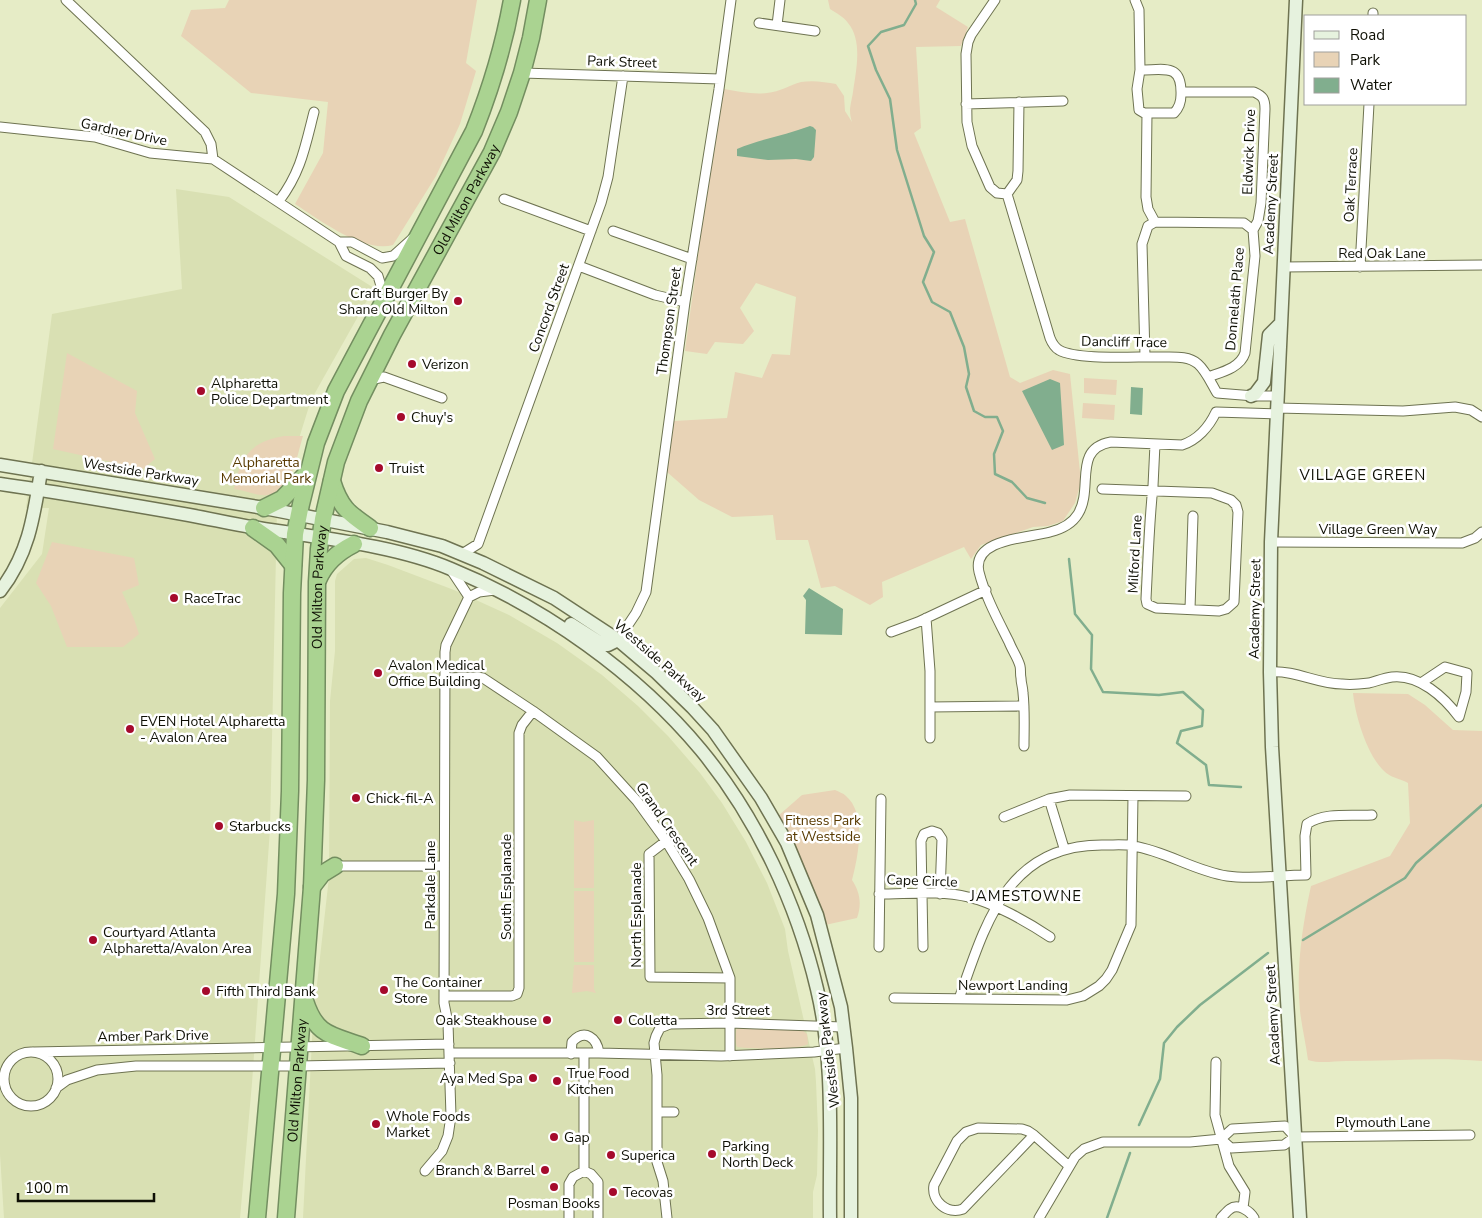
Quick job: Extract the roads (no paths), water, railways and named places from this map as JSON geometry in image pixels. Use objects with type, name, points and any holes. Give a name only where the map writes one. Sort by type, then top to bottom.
[{"type":"highway","name":"Old Milton Parkway","points":[[286,1218],[285,1065],[293,565],[299,515],[321,426],[332,400],[348,366],[474,131],[488,96],[498,63],[512,0]]},
{"type":"highway","name":"Old Milton Parkway","points":[[257,1218],[285,1065],[286,1047],[304,997],[314,845],[317,582],[320,538],[332,479],[350,422],[376,379],[380,360],[492,152],[509,112],[522,73],[538,0]]},
{"type":"highway","points":[[264,508],[282,499],[308,473]]},
{"type":"highway","points":[[332,479],[339,501],[344,508],[370,528]]},
{"type":"highway","points":[[254,528],[277,546],[293,565]]},
{"type":"highway","points":[[317,582],[331,560],[354,544]]},
{"type":"highway","points":[[312,886],[322,874],[335,866],[323,859],[314,845]]},
{"type":"highway","points":[[304,997],[308,1012],[318,1028],[362,1046]]},
{"type":"main road","name":"Academy Street","points":[[1296,0],[1271,542],[1270,672],[1300,1218]]},
{"type":"main road","points":[[1251,396],[1255,394],[1264,382],[1269,335],[1280,324]]},
{"type":"main road","name":"Westside Parkway","points":[[0,465],[41,470],[264,508],[370,528],[421,540],[483,563],[554,598],[618,640],[692,707],[713,730],[764,802],[787,843],[817,914],[831,963],[846,1048],[851,1098],[851,1218]]},
{"type":"main road","points":[[0,591],[12,576],[32,528],[41,470]]},
{"type":"main road","name":"Westside Parkway","points":[[0,484],[129,504],[402,554],[450,569],[496,590],[563,628],[615,665],[666,713],[701,750],[734,796],[760,839],[782,884],[805,946],[818,991],[828,1051],[830,1218]]},
{"type":"main road","points":[[530,609],[552,612],[604,645],[618,640]]},
{"type":"street","points":[[66,0],[205,132],[211,144],[213,159]]},
{"type":"street","name":"Thompson Street","points":[[618,640],[636,613],[646,592],[685,302],[731,0]]},
{"type":"street","points":[[777,25],[780,0]]},
{"type":"street","points":[[995,0],[968,42],[966,54],[966,104],[967,122],[972,146],[990,187],[997,193],[1007,194],[1017,180],[1019,102]]},
{"type":"street","points":[[1136,0],[1139,10],[1140,70],[1138,107],[1141,112],[1174,113],[1180,103],[1181,92],[1178,74],[1173,71],[1140,70]]},
{"type":"street","points":[[759,22],[815,31]]},
{"type":"street","name":"Park Street","points":[[522,73],[720,79]]},
{"type":"street","name":"Concord Street","points":[[478,544],[579,266],[608,177],[623,76]]},
{"type":"street","name":"Eldwick Drive","points":[[1181,92],[1254,92],[1262,96],[1265,102],[1265,109],[1261,202],[1258,221],[1253,230]]},
{"type":"street","points":[[966,104],[1063,102]]},
{"type":"street","name":"Oak Terrace","points":[[1360,267],[1369,105]]},
{"type":"street","points":[[279,201],[301,164],[314,112]]},
{"type":"street","points":[[1145,356],[1142,244],[1148,226],[1155,222],[1148,209],[1146,197],[1148,113]]},
{"type":"street","name":"Gardner Drive","points":[[0,127],[95,137],[150,154],[213,159],[339,242],[346,256],[370,268],[378,276],[385,299]]},
{"type":"street","name":"Dancliff Trace","points":[[1007,194],[1054,346],[1069,354],[1081,356],[1145,356],[1189,359],[1197,363],[1217,393],[1251,396],[1277,406]]},
{"type":"street","points":[[504,199],[591,231]]},
{"type":"street","name":"Donnelath Place","points":[[1155,222],[1244,223],[1253,230],[1255,256],[1243,360],[1238,365],[1208,377]]},
{"type":"street","name":"Gardner Drive","points":[[339,242],[352,242],[382,258],[393,256],[421,231]]},
{"type":"street","points":[[613,231],[692,259]]},
{"type":"street","points":[[579,266],[655,295],[685,302]]},
{"type":"street","name":"Red Oak Lane","points":[[1283,268],[1482,266]]},
{"type":"street","points":[[376,379],[442,398]]},
{"type":"street","points":[[1024,746],[1024,706],[1020,666],[986,590],[979,567],[980,558],[984,552],[999,543],[1050,532],[1066,526],[1074,520],[1084,503],[1087,464],[1092,450],[1101,444],[1111,442],[1182,446],[1188,444],[1211,424],[1216,412],[1277,406],[1403,411],[1455,407],[1471,410],[1482,417]]},
{"type":"street","name":"Milford Lane","points":[[1102,489],[1152,491],[1212,493],[1231,500],[1236,505],[1238,512],[1234,602],[1226,609],[1219,611],[1152,607],[1148,604],[1146,599],[1152,491],[1155,444]]},
{"type":"street","points":[[1190,609],[1193,516]]},
{"type":"street","name":"Village Green Way","points":[[1271,542],[1462,543],[1475,538],[1482,532]]},
{"type":"street","points":[[462,554],[478,544],[483,563]]},
{"type":"street","points":[[450,569],[469,597],[479,592],[496,590]]},
{"type":"street","points":[[891,632],[986,590]]},
{"type":"street","name":"Parkdale Lane","points":[[425,1171],[442,1151],[448,1136],[451,1116],[450,1063],[444,996],[444,661],[446,645],[469,597]]},
{"type":"street","points":[[926,618],[930,671],[930,738]]},
{"type":"street","points":[[1270,672],[1291,672],[1325,682],[1342,684],[1368,683],[1392,677],[1406,677],[1421,683],[1449,704],[1459,717],[1466,692],[1467,673],[1446,667],[1421,683]]},
{"type":"street","name":"Grand Crescent","points":[[444,678],[483,678],[597,757],[637,801],[666,841],[689,879],[708,918],[730,978],[730,1056]]},
{"type":"street","points":[[930,707],[1024,706]]},
{"type":"street","name":"South Esplanade","points":[[444,996],[512,996],[517,994],[520,988],[520,733],[522,725],[533,711]]},
{"type":"street","points":[[1004,817],[1049,799],[1070,795],[1186,796]]},
{"type":"street","name":"Newport Landing","points":[[894,998],[1067,1000],[1083,996],[1099,986],[1112,970],[1131,925],[1133,796]]},
{"type":"street","name":"Cape Circle","points":[[881,799],[879,894],[940,894],[968,897],[996,908],[1050,937]]},
{"type":"street","points":[[1049,799],[1064,848]]},
{"type":"street","points":[[959,999],[973,959],[996,908],[1008,887],[1023,871],[1042,858],[1064,848],[1090,844],[1132,845],[1157,851],[1210,872],[1226,876],[1306,875],[1305,836],[1307,824],[1314,819],[1324,817],[1372,815]]},
{"type":"street","points":[[922,947],[921,840],[924,834],[932,831],[938,833],[942,839],[940,894]]},
{"type":"street","name":"North Esplanade","points":[[666,841],[649,854],[650,977],[730,978]]},
{"type":"street","points":[[335,866],[444,866]]},
{"type":"street","points":[[879,894],[880,947]]},
{"type":"street","name":"3rd Street","points":[[655,1055],[654,1044],[656,1036],[660,1028],[665,1026],[730,1023],[843,1027]]},
{"type":"street","points":[[571,1054],[572,1042],[584,1036],[593,1038],[599,1053]]},
{"type":"street","points":[[286,1047],[362,1046],[571,1054],[730,1056],[828,1051],[846,1048]]},
{"type":"street","name":"Amber Park Drive","points":[[33,1052],[286,1047]]},
{"type":"street","points":[[33,1052],[48,1058],[54,1064],[58,1080],[52,1096],[38,1106],[20,1104],[13,1100],[7,1093],[3,1076],[11,1060],[18,1055],[33,1052]]},
{"type":"street","points":[[584,1053],[584,1171]]},
{"type":"street","points":[[655,1055],[657,1075],[657,1162],[663,1181],[666,1218]]},
{"type":"street","points":[[1216,1062],[1215,1115],[1229,1166],[1245,1192],[1243,1208]]},
{"type":"street","points":[[56,1088],[68,1080],[97,1070],[136,1066],[450,1063]]},
{"type":"street","points":[[657,1112],[674,1112]]},
{"type":"street","points":[[1039,1218],[1075,1157],[1084,1149],[1103,1142],[1190,1142],[1221,1139],[1232,1129],[1285,1126],[1295,1136],[1284,1145],[1231,1148],[1221,1139]]},
{"type":"street","points":[[1034,1135],[962,1210],[950,1211],[935,1198],[934,1185],[957,1141],[966,1132],[978,1128],[1022,1129],[1028,1131],[1034,1135],[1069,1166]]},
{"type":"street","name":"Plymouth Lane","points":[[1295,1136],[1470,1135]]},
{"type":"street","points":[[569,1218],[569,1184],[573,1177],[584,1171]]},
{"type":"street","points":[[584,1171],[591,1174],[598,1182],[598,1218]]},
{"type":"street","points":[[1221,1218],[1230,1208],[1236,1207],[1243,1208],[1252,1214],[1254,1218]]},
{"type":"water","points":[[810,126],[816,130],[814,157],[811,161],[796,159],[768,160],[737,156],[737,149]]},
{"type":"water","points":[[1050,379],[1060,383],[1064,445],[1052,450],[1022,391]]},
{"type":"water","points":[[1131,387],[1143,388],[1142,415],[1130,414]]},
{"type":"water","points":[[809,588],[843,609],[842,635],[805,634],[806,600],[803,596]]},
{"type":"waterway","points":[[915,0],[916,4],[904,25],[881,32],[868,46],[876,70],[890,99],[897,150],[924,236],[934,252],[923,282],[932,302],[950,312],[964,347],[969,374],[966,387],[974,411],[985,417],[997,417],[1003,431],[994,454],[995,474],[1012,482],[1027,498],[1045,503]]},
{"type":"waterway","points":[[1069,559],[1075,614],[1092,635],[1091,669],[1103,692],[1159,695],[1183,692],[1203,710],[1202,726],[1181,731],[1177,743],[1206,765],[1209,785],[1241,787]]},
{"type":"waterway","points":[[1303,940],[1405,878],[1416,863],[1482,805]]},
{"type":"waterway","points":[[1139,1125],[1160,1079],[1164,1043],[1177,1027],[1200,1005],[1268,953]]},
{"type":"waterway","points":[[1107,1218],[1130,1153]]},
{"type":"place","name":"Craft Burger By Shane Old Milton","points":[[458,301]]},
{"type":"place","name":"Verizon","points":[[412,364]]},
{"type":"place","name":"Alpharetta Police Department","points":[[201,391]]},
{"type":"place","name":"Chuy's","points":[[401,417]]},
{"type":"place","name":"Truist","points":[[379,468]]},
{"type":"place","name":"RaceTrac","points":[[174,598]]},
{"type":"place","name":"Avalon Medical Office Building","points":[[378,673]]},
{"type":"place","name":"EVEN Hotel Alpharetta - Avalon Area","points":[[130,729]]},
{"type":"place","name":"Chick-fil-A","points":[[356,798]]},
{"type":"place","name":"Starbucks","points":[[219,826]]},
{"type":"place","name":"Courtyard Atlanta Alpharetta/Avalon Area","points":[[93,940]]},
{"type":"place","name":"The Container Store","points":[[384,990]]},
{"type":"place","name":"Fifth Third Bank","points":[[206,991]]},
{"type":"place","name":"Oak Steakhouse","points":[[547,1020]]},
{"type":"place","name":"Colletta","points":[[618,1020]]},
{"type":"place","name":"Aya Med Spa","points":[[533,1078]]},
{"type":"place","name":"True Food Kitchen","points":[[557,1081]]},
{"type":"place","name":"Whole Foods Market","points":[[376,1124]]},
{"type":"place","name":"Gap","points":[[554,1137]]},
{"type":"place","name":"Parking North Deck","points":[[712,1154]]},
{"type":"place","name":"Superica","points":[[611,1155]]},
{"type":"place","name":"Branch & Barrel","points":[[545,1170]]},
{"type":"place","name":"Posman Books","points":[[554,1187]]},
{"type":"place","name":"Tecovas","points":[[613,1192]]},
{"type":"district","name":"VILLAGE GREEN","points":[[1363,475]]},
{"type":"district","name":"JAMESTOWNE","points":[[1026,896]]},
{"type":"park label","name":"Alpharetta Memorial Park","points":[[266,470]]},
{"type":"park label","name":"Fitness Park at Westside","points":[[823,828]]}]
